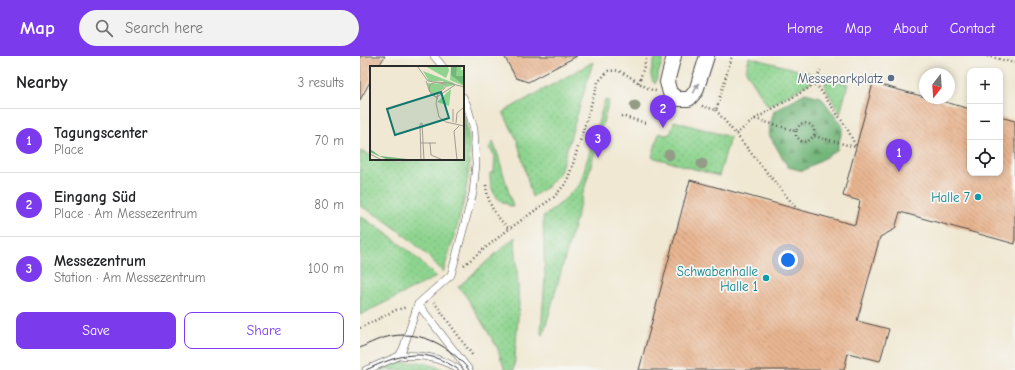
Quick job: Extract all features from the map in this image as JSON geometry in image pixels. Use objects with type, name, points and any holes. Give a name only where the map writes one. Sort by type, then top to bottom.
[{"type":"street","points":[[674,56],[667,82],[670,93],[678,100],[689,99],[696,91],[707,56]]},
{"type":"lane","points":[[434,56],[442,66]]},
{"type":"lane","points":[[399,356],[403,349],[418,304],[452,275],[473,193],[476,164],[474,128],[464,98]]},
{"type":"lane","points":[[418,304],[469,370]]},
{"type":"lane","points":[[366,370],[399,356],[414,355],[429,356],[444,361],[459,370]]},
{"type":"path","points":[[452,275],[509,229],[554,197],[566,183],[572,168],[598,82],[608,71],[619,71],[639,83],[647,56]]},
{"type":"path","points":[[716,110],[732,56]]},
{"type":"path","points":[[987,56],[1015,63]]},
{"type":"path","points":[[736,134],[755,119],[816,84],[820,69]]},
{"type":"path","points":[[814,136],[856,147],[847,128],[816,84]]},
{"type":"path","points":[[701,105],[716,110],[797,209]]},
{"type":"path","points":[[621,116],[646,123]]},
{"type":"path","points":[[755,119],[796,130]]},
{"type":"path","points":[[807,123],[814,129],[814,136],[808,142],[801,141],[796,136],[796,130],[800,124],[807,123]]},
{"type":"path","points":[[485,184],[487,197],[497,217],[509,229]]},
{"type":"path","points":[[429,295],[476,359]]},
{"type":"path","points":[[360,328],[396,310],[418,304]]},
{"type":"green space","points":[[656,56],[664,56],[655,84],[651,78],[651,74]]},
{"type":"green space","points":[[749,57],[813,74],[811,82],[768,106],[746,71]]},
{"type":"green space","points":[[593,62],[560,172],[548,186],[532,197],[517,140],[503,112]]},
{"type":"green space","points":[[826,78],[848,84],[840,114],[825,87]]},
{"type":"green space","points":[[805,93],[821,97],[843,127],[837,150],[803,171],[788,167],[768,133],[774,111]]},
{"type":"green space","points":[[605,100],[609,101],[543,336],[541,333],[545,279],[543,217],[561,203],[580,184]]},
{"type":"green space","points":[[464,114],[469,141],[468,178],[462,210],[443,272],[426,254],[404,235],[382,219],[360,206],[360,151],[370,155],[370,160],[389,160],[398,163],[412,160],[464,160]]},
{"type":"green space","points":[[674,121],[730,137],[719,176],[652,157],[659,133],[666,135],[671,133]]},
{"type":"green space","points":[[493,142],[513,207],[498,198],[491,185],[490,173],[494,172],[495,156],[489,148]]},
{"type":"green space","points":[[360,216],[400,244],[436,277],[360,315]]},
{"type":"green space","points":[[515,237],[519,304],[514,370],[505,370],[497,347],[466,296],[458,287]]},
{"type":"green space","points":[[419,362],[444,370],[381,370],[399,363]]},
{"type":"building","points":[[360,56],[385,56],[379,66],[370,66],[370,82],[360,100]]},
{"type":"building","points":[[504,56],[577,56],[528,82],[516,78]]},
{"type":"building","name":"Schwabenhalle Halle 1","points":[[873,83],[919,95],[919,104],[952,104],[967,108],[967,176],[1003,176],[1003,118],[1015,121],[1015,244],[900,212],[895,229],[880,237],[857,321],[889,329],[880,361],[848,353],[844,370],[639,370],[690,180],[855,225],[860,201],[843,196]]},
{"type":"tram line","points":[[360,348],[375,341],[392,336],[403,335],[425,338],[444,347],[462,361],[469,370]]},
{"type":"tram line","points":[[366,370],[390,360],[412,355],[424,355],[435,358],[447,362],[459,370]]},
{"type":"place","name":"Messeparkplatz","points":[[891,78]]},
{"type":"place","name":"Eingang Süd","points":[[663,128]]},
{"type":"place","name":"Messezentrum","points":[[598,158]]},
{"type":"place","name":"Tagungscenter","points":[[899,172]]},
{"type":"place","name":"Halle 7","points":[[978,197]]},
{"type":"place","name":"Schwabenhalle Halle 1","points":[[766,278]]}]
